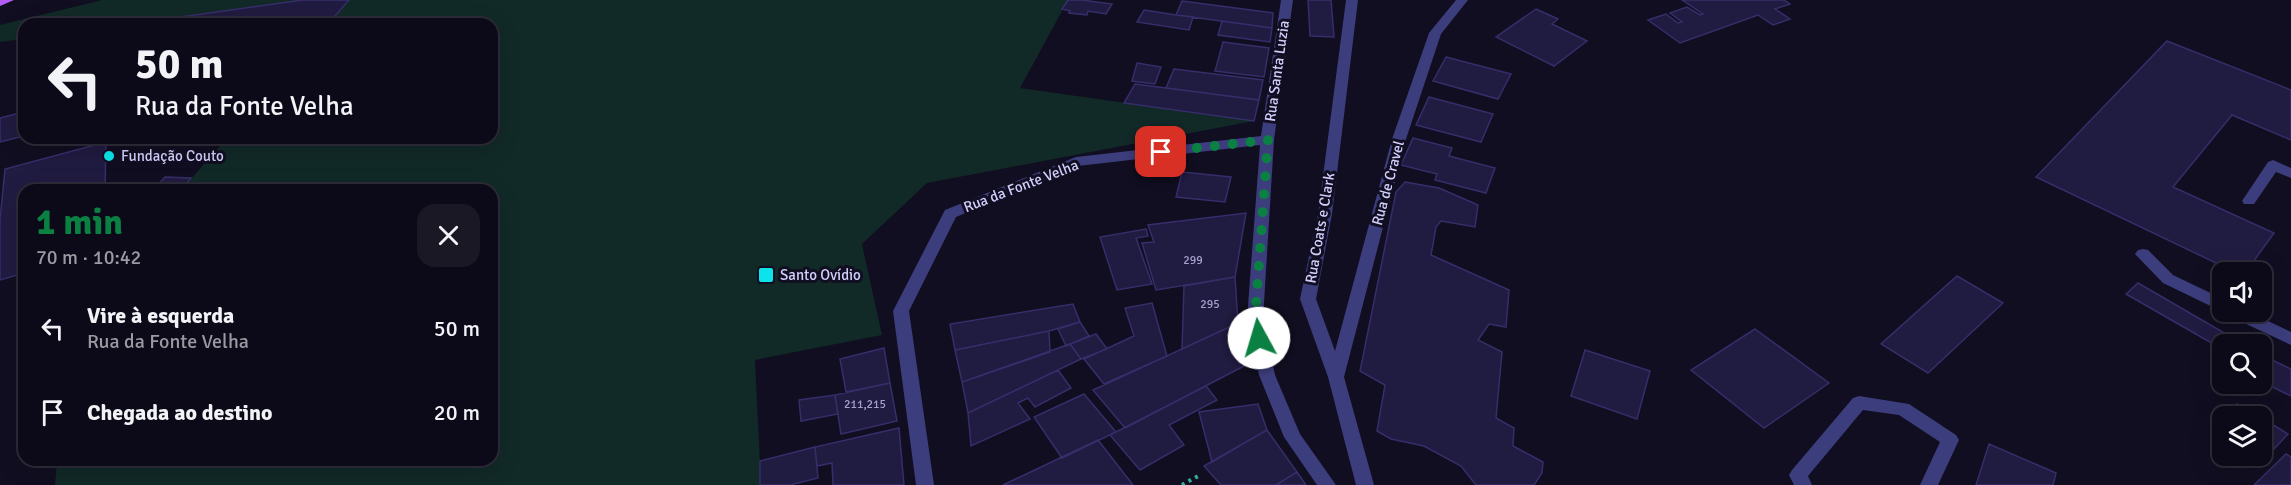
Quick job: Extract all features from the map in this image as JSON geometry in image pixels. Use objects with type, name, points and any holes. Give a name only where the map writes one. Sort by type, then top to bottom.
[{"type":"main road","points":[[0,2],[8,0]]},
{"type":"street","name":"Rua Santa Luzia","points":[[1287,0],[1268,140],[1255,319],[1267,375],[1293,436],[1327,485]]},
{"type":"street","name":"Rua Coats e Clark","points":[[1352,0],[1325,214],[1308,299],[1336,377],[1365,485]]},
{"type":"street","name":"Rua de Cravel","points":[[1336,377],[1400,139],[1434,33],[1462,0]]},
{"type":"street","name":"Rua da Fonte Velha","points":[[925,485],[901,311],[950,214],[1076,162],[1268,140]]},
{"type":"street","points":[[2249,201],[2273,165],[2291,173]]},
{"type":"street","points":[[2143,254],[2168,279],[2212,301]]},
{"type":"street","points":[[2256,322],[2291,339]]},
{"type":"street","points":[[1803,485],[1798,475],[1859,403],[1903,409],[1950,440],[1929,485]]},
{"type":"path","points":[[1182,485],[1198,476]]},
{"type":"green space","points":[[102,0],[303,0],[173,18],[29,18]]},
{"type":"green space","name":"Santo Ovídio","points":[[349,0],[1068,0],[1020,88],[1254,121],[927,183],[862,244],[882,335],[755,360],[761,485],[55,485],[57,466],[498,466],[498,184],[186,184],[222,144],[498,144],[498,18],[333,18]]},
{"type":"green space","points":[[18,21],[18,40],[0,42],[0,25]]},
{"type":"building","points":[[303,0],[349,0],[333,18],[173,18]]},
{"type":"building","points":[[1068,0],[1112,4],[1106,14],[1088,11],[1087,15],[1069,13],[1070,11],[1062,9]]},
{"type":"building","points":[[1308,0],[1331,0],[1334,37],[1310,36]]},
{"type":"building","points":[[1682,0],[1784,0],[1790,4],[1775,9],[1790,19],[1773,25],[1758,15],[1680,43],[1648,20],[1666,14],[1678,23],[1682,22],[1670,13],[1687,7],[1700,15],[1703,14]]},
{"type":"building","points":[[1182,1],[1273,13],[1272,28],[1176,15]]},
{"type":"building","points":[[1536,9],[1558,19],[1552,24],[1587,41],[1554,66],[1496,37]]},
{"type":"building","points":[[1144,10],[1193,17],[1189,30],[1137,22]]},
{"type":"building","points":[[1222,21],[1272,28],[1270,42],[1218,35]]},
{"type":"building","points":[[2167,41],[2291,90],[2291,140],[2232,115],[2173,187],[2274,233],[2253,262],[2214,262],[2036,177]]},
{"type":"building","points":[[1223,42],[1269,48],[1264,77],[1215,71]]},
{"type":"building","points":[[1446,57],[1511,74],[1498,99],[1433,81]]},
{"type":"building","points":[[1137,63],[1161,67],[1155,84],[1132,81]]},
{"type":"building","points":[[1174,69],[1263,80],[1259,100],[1166,88]]},
{"type":"building","points":[[1135,84],[1259,100],[1254,121],[1124,103]]},
{"type":"building","points":[[1429,97],[1493,114],[1481,142],[1416,125]]},
{"type":"building","points":[[18,114],[18,138],[0,142],[0,118]]},
{"type":"building","points":[[1413,138],[1452,148],[1449,156],[1495,168],[1486,193],[1435,180],[1437,174],[1401,165]]},
{"type":"building","points":[[106,144],[105,184],[18,184],[18,275],[0,280],[0,220],[5,169]]},
{"type":"building","points":[[1182,172],[1231,177],[1225,202],[1176,197]]},
{"type":"building","points":[[165,177],[191,178],[186,184],[159,184]]},
{"type":"building","points":[[1405,182],[1439,188],[1478,205],[1475,227],[1441,221],[1436,227],[1431,255],[1509,290],[1506,327],[1489,324],[1478,340],[1502,352],[1496,418],[1514,428],[1513,446],[1543,462],[1542,473],[1534,485],[1476,485],[1461,466],[1424,446],[1391,439],[1377,431],[1385,385],[1360,371],[1396,192]]},
{"type":"building","points":[[1246,213],[1235,277],[1156,290],[1142,243],[1154,242],[1148,225]]},
{"type":"building","points":[[1146,229],[1148,236],[1136,238],[1152,284],[1117,290],[1100,237]]},
{"type":"building","points":[[1957,276],[2003,303],[1928,373],[1881,344]]},
{"type":"building","points":[[1235,277],[1238,323],[1182,349],[1184,286]]},
{"type":"building","points":[[2138,283],[2226,334],[2212,334],[2212,343],[2126,294]]},
{"type":"building","points":[[1152,303],[1167,356],[1104,384],[1084,359],[1134,336],[1125,308]]},
{"type":"building","points":[[1073,304],[1080,322],[1049,331],[955,350],[950,324]]},
{"type":"building","points":[[1080,322],[1089,336],[1066,346],[1058,329]]},
{"type":"building","points":[[1238,323],[1244,366],[1125,428],[1093,390]]},
{"type":"building","points":[[1755,329],[1829,383],[1764,428],[1691,370]]},
{"type":"building","points":[[1049,331],[1050,352],[962,382],[955,350]]},
{"type":"building","points":[[1096,334],[1107,349],[1081,359],[1070,344]]},
{"type":"building","points":[[1070,344],[1081,359],[968,413],[962,382]]},
{"type":"building","points":[[884,348],[890,383],[846,392],[840,359]]},
{"type":"building","points":[[1585,350],[1650,371],[1637,419],[1571,396]]},
{"type":"building","points":[[2272,360],[2291,369],[2291,396],[2272,387]]},
{"type":"building","points":[[1058,370],[1071,388],[1035,407],[1028,398],[1018,403],[1030,419],[971,446],[968,413]]},
{"type":"building","points":[[890,383],[897,421],[841,434],[835,395]]},
{"type":"building","points":[[1206,386],[1217,400],[1169,425],[1184,445],[1140,470],[1110,435]]},
{"type":"building","points":[[1084,394],[1116,432],[1062,458],[1034,417]]},
{"type":"building","points":[[835,395],[838,414],[801,421],[799,400]]},
{"type":"building","points":[[1258,404],[1267,430],[1212,462],[1199,412]]},
{"type":"building","points":[[2272,424],[2288,434],[2272,449]]},
{"type":"building","points":[[899,428],[904,485],[833,485],[832,463],[817,466],[815,447]]},
{"type":"building","points":[[1267,430],[1297,472],[1276,485],[1221,485],[1204,466]]},
{"type":"building","points":[[1098,440],[1133,485],[1003,485]]},
{"type":"building","points":[[1989,444],[2056,473],[2053,485],[1976,485]]},
{"type":"building","points":[[815,447],[818,478],[790,485],[760,485],[760,461]]},
{"type":"building","points":[[2286,454],[2291,457],[2291,485],[2254,485]]},
{"type":"building","points":[[1297,472],[1306,485],[1276,485]]},
{"type":"place","name":"Fundação Couto","points":[[109,156]]},
{"type":"place","name":"Santo Ovídio","points":[[766,275]]},
{"type":"route","points":[[1161,152],[1268,140],[1255,319],[1259,338]]}]
